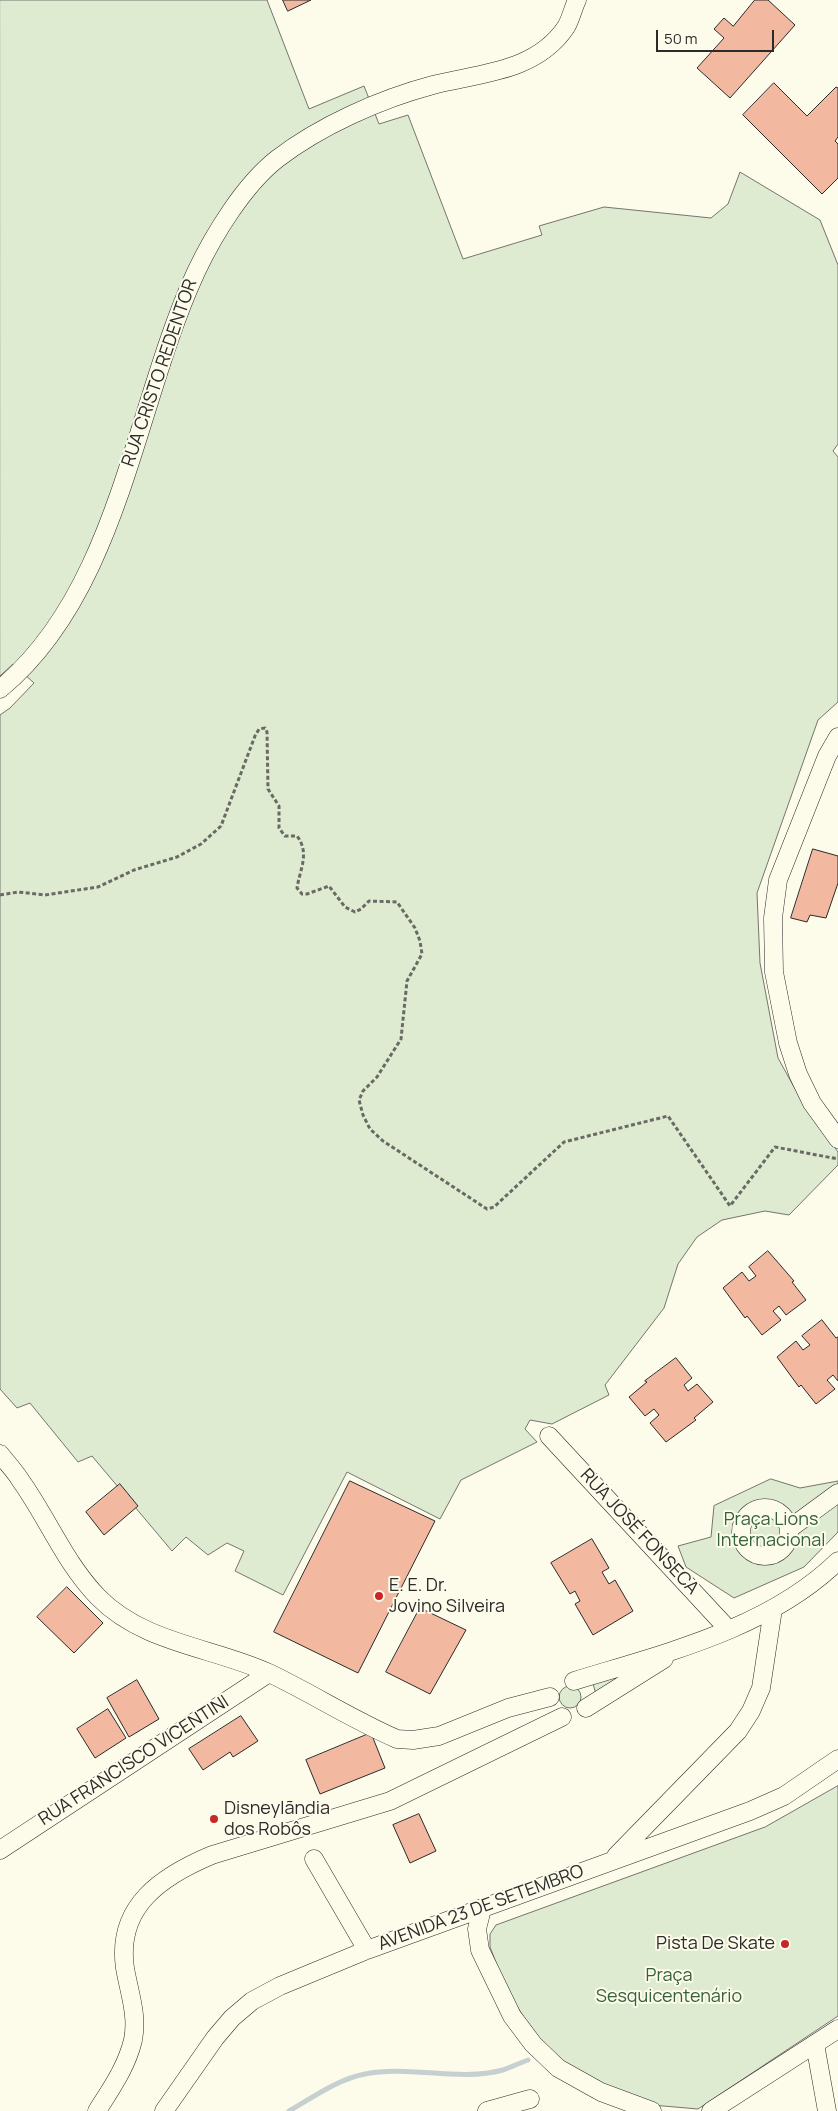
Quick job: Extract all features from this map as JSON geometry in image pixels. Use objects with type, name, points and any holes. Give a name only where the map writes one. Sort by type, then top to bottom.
[{"type":"street","name":"RUA CRISTO REDENTOR","points":[[0,689],[32,660],[54,630],[71,604],[106,534],[180,305],[210,241],[242,196],[276,160],[315,134],[376,104],[433,85],[495,73],[530,59],[550,45],[566,26],[577,0]]},
{"type":"street","points":[[838,737],[827,756],[778,880],[773,918],[774,972],[788,1043],[798,1074],[812,1103],[838,1139]]},
{"type":"street","name":"RUA JOSÉ FONSECA","points":[[550,1436],[728,1629]]},
{"type":"street","points":[[0,1454],[21,1481],[71,1563],[105,1603],[141,1628],[163,1638],[236,1660],[269,1673],[397,1739],[420,1740],[439,1736],[508,1708],[550,1697]]},
{"type":"street","points":[[789,1529],[838,1494]]},
{"type":"street","points":[[562,1717],[551,1706],[550,1697],[555,1689],[574,1680],[693,1643],[773,1609],[803,1589],[838,1561]]},
{"type":"street","points":[[612,1860],[738,1730],[747,1718],[761,1688],[773,1609]]},
{"type":"street","points":[[97,2111],[116,2082],[127,2059],[133,2039],[134,2014],[123,1951],[128,1926],[137,1907],[150,1892],[167,1878],[186,1866],[212,1855],[390,1801],[562,1717],[586,1708],[693,1643]]},
{"type":"street","name":"RUA FRANCISCO VICENTINI","points":[[0,1850],[269,1673]]},
{"type":"street","points":[[574,1680],[583,1683],[588,1688],[591,1701],[586,1708]]},
{"type":"street","name":"AVENIDA 23 DE SETEMBRO","points":[[164,2111],[215,2038],[232,2018],[252,2001],[280,1986],[366,1950],[482,1910],[612,1860],[750,1812],[784,1796],[838,1758]]},
{"type":"street","points":[[314,1859],[366,1950]]},
{"type":"street","points":[[482,1910],[477,1929],[480,1950],[512,2016],[533,2044],[558,2068],[601,2092],[652,2111]]},
{"type":"street","points":[[710,2111],[838,2029]]},
{"type":"street","points":[[816,2044],[827,2111]]},
{"type":"street","points":[[487,2111],[530,2099]]},
{"type":"path","points":[[0,895],[18,892],[45,896],[98,887],[134,870],[177,857],[201,844],[221,826],[255,736],[259,730],[265,728],[267,732],[268,790],[279,806],[279,828],[285,836],[297,836],[304,849],[304,859],[297,888],[302,894],[307,894],[329,886],[345,907],[355,912],[369,902],[397,902],[406,913],[420,941],[422,954],[407,981],[401,1039],[377,1077],[363,1091],[359,1100],[362,1115],[370,1129],[383,1141],[487,1209],[494,1207],[564,1142],[668,1116],[730,1206],[775,1147],[838,1159]]},
{"type":"green space","points":[[0,0],[267,0],[309,109],[364,86],[379,124],[408,115],[463,259],[542,235],[539,226],[604,207],[711,218],[728,204],[740,172],[820,220],[838,265],[838,444],[833,451],[838,457],[838,702],[818,720],[757,893],[760,963],[778,1058],[804,1105],[838,1152],[838,1165],[789,1215],[765,1211],[722,1220],[697,1237],[678,1264],[664,1308],[605,1385],[609,1395],[552,1424],[530,1420],[525,1429],[537,1442],[461,1480],[440,1519],[347,1472],[283,1595],[235,1571],[244,1551],[227,1543],[208,1555],[186,1537],[172,1551],[92,1456],[78,1462],[30,1403],[17,1408],[0,1389],[0,715],[10,708],[34,683],[13,664],[0,676]]},
{"type":"green space","name":"Praça Lions Internacional","points":[[771,1479],[800,1488],[838,1481],[838,1532],[804,1567],[734,1598],[686,1567],[678,1546],[711,1537],[714,1506]]},
{"type":"green space","points":[[630,1669],[596,1694],[593,1684]]},
{"type":"green space","points":[[570,1686],[578,1689],[581,1697],[578,1705],[570,1708],[562,1705],[559,1697],[562,1689]]},
{"type":"green space","name":"Praça Sesquicentenário","points":[[838,1786],[838,2016],[698,2109],[652,2105],[610,2091],[569,2068],[533,2031],[507,1991],[490,1947],[490,1934],[496,1925],[765,1827]]},
{"type":"building","points":[[283,0],[311,0],[288,11]]},
{"type":"building","points":[[755,0],[768,0],[795,25],[730,98],[697,68],[724,38],[714,29],[724,18],[733,26]]},
{"type":"building","points":[[774,83],[807,116],[836,87],[838,88],[838,137],[835,141],[838,144],[838,178],[822,194],[743,115]]},
{"type":"building","points":[[813,849],[838,856],[838,883],[826,918],[810,915],[807,922],[791,918]]},
{"type":"building","points":[[768,1251],[794,1281],[792,1282],[806,1300],[786,1315],[779,1306],[773,1311],[781,1320],[762,1335],[747,1316],[745,1318],[723,1288],[742,1272],[749,1281],[756,1276],[749,1267]]},
{"type":"building","points":[[822,1320],[836,1338],[838,1337],[838,1381],[833,1375],[827,1380],[835,1389],[816,1404],[801,1385],[799,1387],[777,1357],[796,1341],[803,1350],[810,1345],[802,1336]]},
{"type":"building","points":[[676,1358],[692,1378],[684,1385],[688,1391],[697,1384],[713,1402],[694,1418],[696,1420],[666,1442],[650,1423],[659,1415],[654,1409],[645,1416],[629,1397],[647,1382],[645,1381]]},
{"type":"building","points":[[350,1481],[435,1521],[358,1673],[274,1632]]},
{"type":"building","points":[[120,1484],[138,1506],[104,1535],[86,1512]]},
{"type":"building","points":[[592,1539],[609,1568],[602,1572],[609,1584],[615,1580],[633,1611],[593,1635],[575,1604],[580,1601],[575,1591],[570,1594],[551,1563]]},
{"type":"building","points":[[67,1587],[103,1623],[74,1653],[37,1617]]},
{"type":"building","points":[[420,1608],[466,1630],[430,1694],[386,1672]]},
{"type":"building","points":[[137,1680],[159,1719],[129,1737],[107,1698]]},
{"type":"building","points":[[108,1709],[126,1738],[95,1758],[77,1729]]},
{"type":"building","points":[[241,1716],[258,1741],[233,1757],[230,1752],[203,1770],[189,1749]]},
{"type":"building","points":[[371,1733],[385,1768],[320,1794],[306,1760]]},
{"type":"building","points":[[419,1814],[436,1851],[410,1863],[393,1825]]},
{"type":"waterway","points":[[289,2111],[335,2084],[355,2076],[399,2071],[451,2074],[486,2073],[503,2070],[528,2060]]},
{"type":"place","name":"E. E. Dr. Jovino Silveira","points":[[379,1596]]},
{"type":"place","name":"Disneylãndia dos Robôs","points":[[214,1819]]},
{"type":"place","name":"Pista De Skate","points":[[785,1944]]}]
